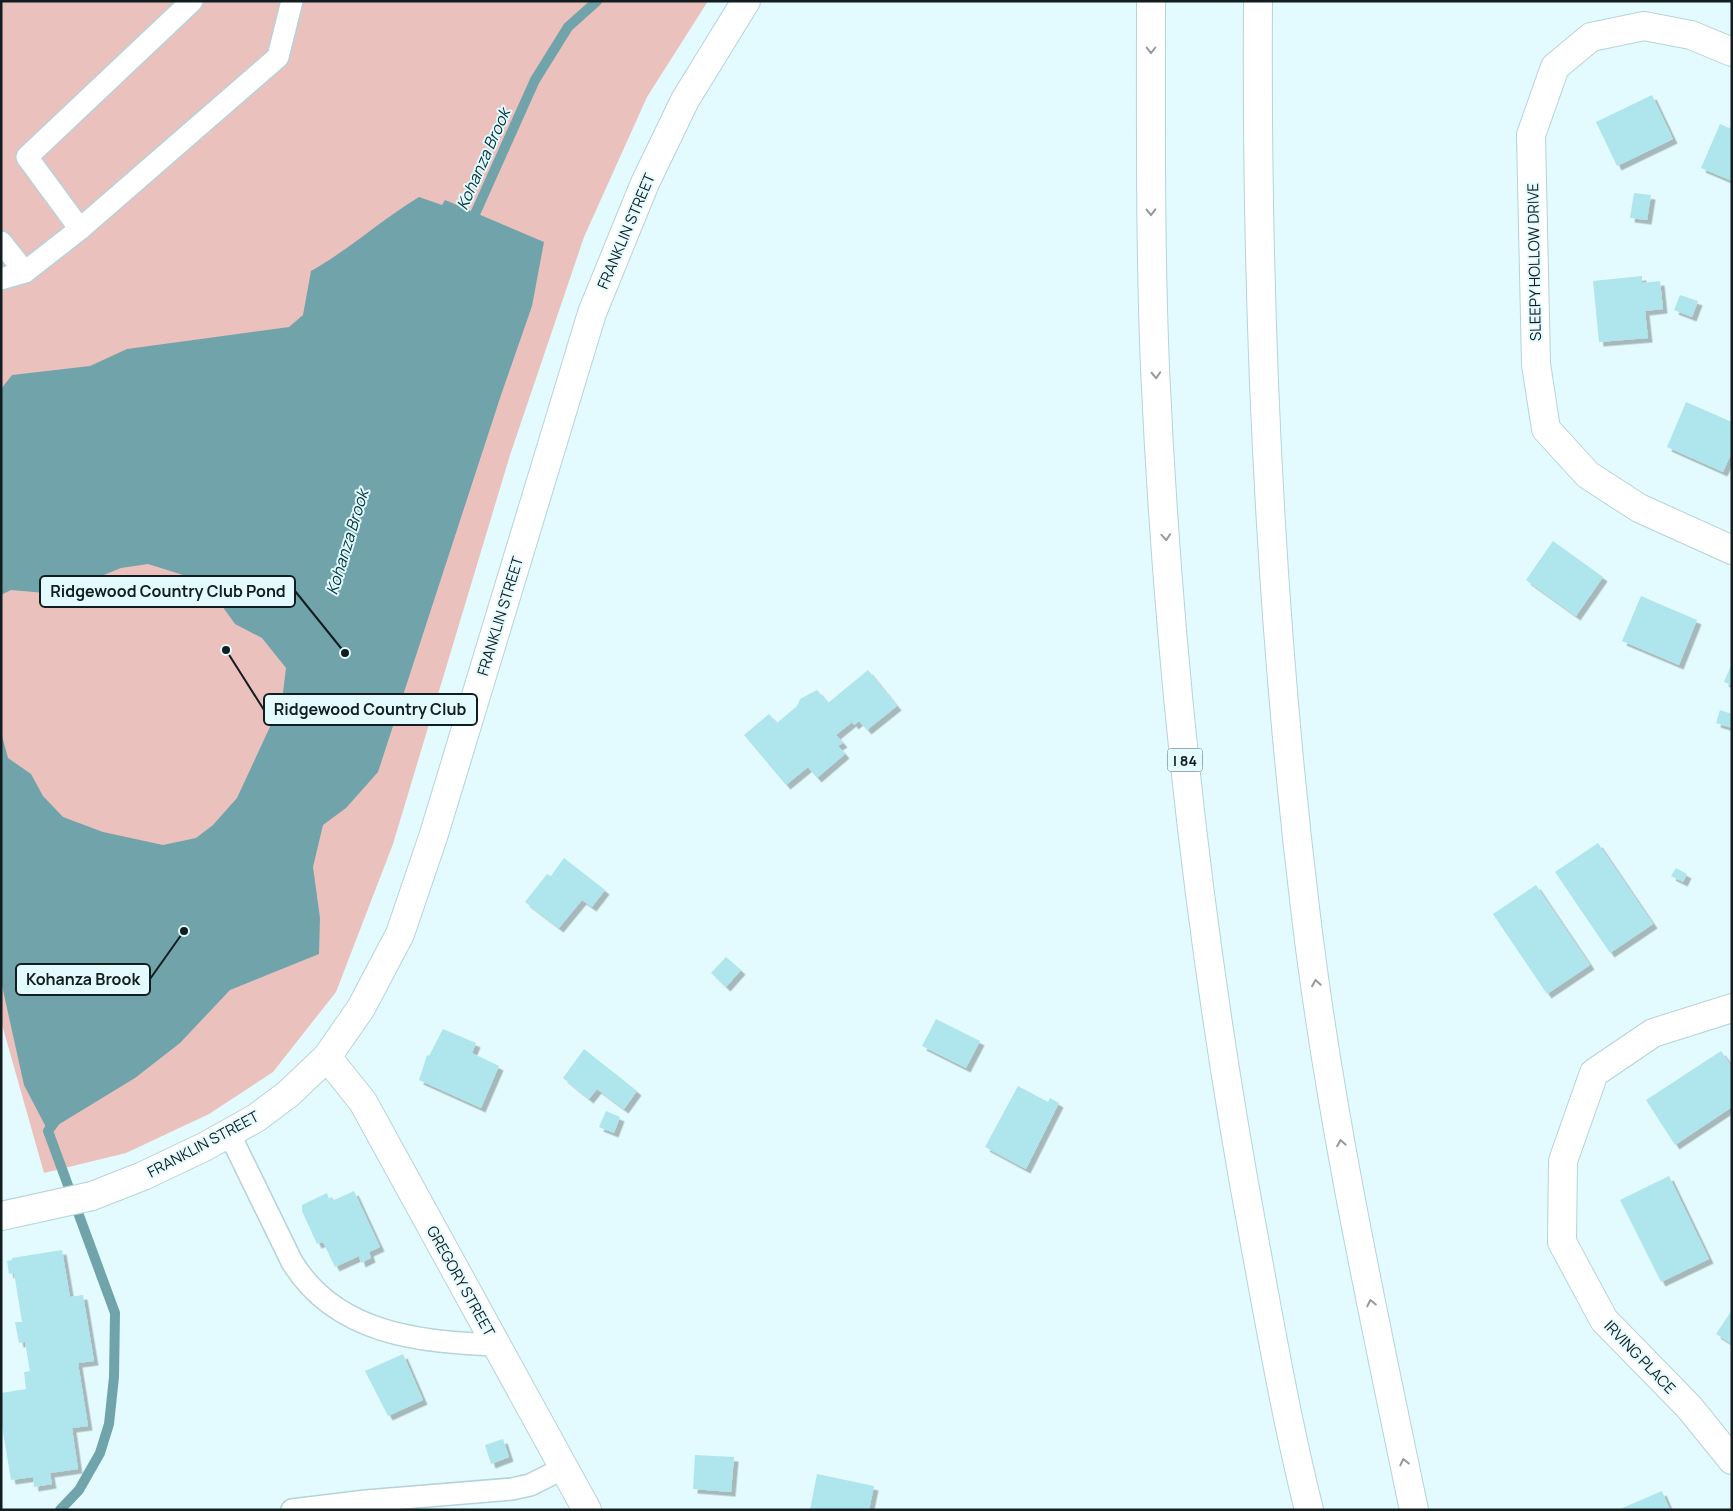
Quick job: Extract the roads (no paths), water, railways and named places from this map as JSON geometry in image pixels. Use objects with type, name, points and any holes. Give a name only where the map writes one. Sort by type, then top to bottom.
[{"type":"main road","name":"FRANKLIN STREET","points":[[1,1216],[92,1196],[143,1176],[256,1118],[288,1094],[327,1057],[361,1008],[400,934],[434,834],[592,313],[618,247],[685,100],[746,1]]},
{"type":"main road","name":"I 84","points":[[1151,1],[1151,179],[1156,376],[1167,558],[1202,921],[1233,1125],[1266,1307],[1309,1510]]},
{"type":"main road","points":[[1258,1],[1257,181],[1262,363],[1287,727],[1302,879],[1335,1107],[1368,1286],[1414,1510]]},
{"type":"main road","name":"SLEEPY HOLLOW DRIVE","points":[[1732,52],[1691,35],[1644,26],[1591,38],[1555,67],[1531,135],[1536,364],[1546,429],[1588,474],[1639,508],[1732,550]]},
{"type":"main road","name":"IRVING PLACE","points":[[1732,1008],[1653,1033],[1594,1073],[1563,1162],[1562,1242],[1604,1320],[1689,1407],[1732,1460]]},
{"type":"main road","name":"GREGORY STREET","points":[[327,1057],[363,1102],[588,1510]]},
{"type":"lane","points":[[80,229],[27,157],[192,1]]},
{"type":"lane","points":[[1,279],[24,272],[80,229],[278,57],[292,1]]},
{"type":"lane","points":[[1,242],[24,272]]},
{"type":"lane","points":[[229,1133],[292,1262],[304,1282],[320,1298],[362,1323],[421,1340],[453,1344],[496,1345]]},
{"type":"lane","points":[[292,1510],[366,1501],[512,1489],[530,1485],[564,1468]]},
{"type":"water","points":[[419,197],[442,205],[445,200],[544,242],[532,306],[501,395],[378,772],[346,808],[323,825],[313,867],[320,918],[319,954],[230,990],[180,1043],[135,1078],[48,1131],[24,1085],[1,981],[1,732],[8,758],[31,774],[43,796],[63,817],[103,832],[163,845],[196,838],[213,825],[237,798],[282,701],[286,668],[262,638],[235,624],[210,589],[183,575],[148,564],[121,568],[57,594],[11,590],[1,595],[1,389],[12,375],[90,366],[127,349],[289,327],[303,315],[311,271]]},
{"type":"waterway","name":"Kohanza Brook","points":[[471,223],[535,80],[568,27],[597,1]]},
{"type":"waterway","name":"Kohanza Brook","points":[[56,1120],[48,1131],[115,1313],[114,1377],[109,1424],[100,1453],[79,1490],[60,1510]]},
{"type":"place","name":"Ridgewood Country Club","points":[[226,650]]},
{"type":"place","name":"Ridgewood Country Club Pond","points":[[345,653]]},
{"type":"place","name":"Kohanza Brook","points":[[184,931]]}]
